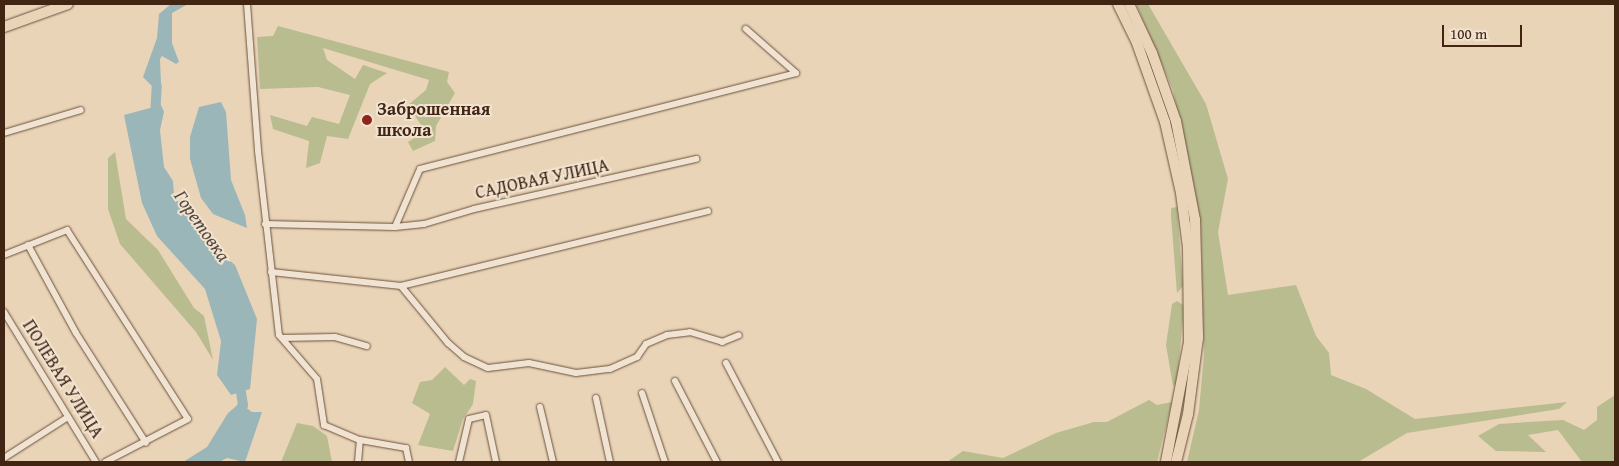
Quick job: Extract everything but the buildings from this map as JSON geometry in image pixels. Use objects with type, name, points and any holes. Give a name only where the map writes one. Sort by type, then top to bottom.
[{"type":"main road","points":[[4,28],[68,4]]},
{"type":"main road","points":[[1118,4],[1137,43],[1165,122],[1181,193],[1188,248],[1189,342],[1166,462]]},
{"type":"main road","points":[[1130,4],[1152,53],[1176,121],[1195,220],[1198,338],[1188,414],[1176,462]]},
{"type":"street","points":[[247,4],[265,224],[282,338],[317,379],[324,425],[360,440],[406,448],[408,462]]},
{"type":"street","points":[[395,227],[420,169],[796,73],[746,29]]},
{"type":"street","points":[[4,133],[81,110]]},
{"type":"street","name":"САДОВАЯ УЛИЦА","points":[[265,224],[395,227],[424,224],[474,209],[696,160]]},
{"type":"street","points":[[272,272],[401,286],[708,211]]},
{"type":"street","points":[[4,255],[67,230],[188,419],[146,443],[105,462]]},
{"type":"street","points":[[28,245],[76,333],[146,443]]},
{"type":"street","points":[[401,286],[448,343],[464,357],[488,368],[529,363],[576,373],[610,369],[637,357],[646,344],[667,335],[690,332],[722,342],[739,335]]},
{"type":"street","name":"ПОЛЕВАЯ УЛИЦА","points":[[4,312],[96,462]]},
{"type":"street","points":[[282,338],[334,337],[367,346]]},
{"type":"street","points":[[726,363],[778,462]]},
{"type":"street","points":[[675,381],[717,462]]},
{"type":"street","points":[[642,393],[665,462]]},
{"type":"street","points":[[596,398],[610,462]]},
{"type":"street","points":[[540,408],[553,462]]},
{"type":"street","points":[[460,462],[469,419],[486,415],[496,462]]},
{"type":"street","points":[[4,458],[68,417]]},
{"type":"street","points":[[358,462],[360,440]]},
{"type":"green space","points":[[1136,4],[1148,4],[1206,104],[1228,179],[1218,232],[1228,295],[1296,285],[1316,336],[1329,353],[1331,375],[1366,389],[1415,419],[1567,402],[1559,409],[1407,433],[1358,462],[1187,462],[1199,410],[1204,355],[1201,226],[1173,90]]},
{"type":"green space","points":[[278,26],[449,72],[447,82],[455,93],[436,126],[435,141],[413,151],[408,142],[425,131],[408,105],[426,90],[429,80],[323,48],[327,60],[355,79],[363,65],[387,73],[370,84],[348,139],[327,136],[320,163],[306,168],[309,141],[273,129],[270,115],[307,126],[312,117],[339,124],[350,95],[318,87],[260,89],[257,37],[273,36]]},
{"type":"green space","points":[[115,152],[126,219],[158,250],[194,308],[204,316],[213,360],[196,332],[120,244],[108,209],[108,158]]},
{"type":"green space","points":[[1177,207],[1183,286],[1177,293],[1171,208]]},
{"type":"green space","points":[[1177,301],[1183,305],[1183,318],[1177,382],[1173,386],[1166,345],[1172,304]]},
{"type":"green space","points":[[445,367],[464,385],[470,379],[476,381],[473,404],[463,419],[453,451],[418,445],[430,414],[412,403],[420,382],[432,380]]},
{"type":"green space","points":[[1615,395],[1615,462],[1582,462],[1558,430],[1528,435],[1546,452],[1496,451],[1478,436],[1499,424],[1545,421],[1563,420],[1584,430],[1597,420],[1597,407]]},
{"type":"green space","points":[[1149,400],[1157,405],[1172,402],[1157,462],[947,462],[963,451],[1003,458],[1056,433],[1094,422],[1107,422]]},
{"type":"green space","points":[[297,423],[313,426],[327,436],[332,462],[281,462]]},
{"type":"water","points":[[171,4],[188,4],[172,13],[172,43],[179,62],[176,64],[162,56],[160,59],[161,84],[155,100],[154,88],[143,77],[157,38],[159,14]]},
{"type":"water","points":[[221,102],[226,112],[231,180],[245,215],[247,228],[213,214],[201,198],[190,159],[190,137],[199,107]]},
{"type":"water","points":[[161,105],[164,112],[160,130],[164,167],[173,181],[174,195],[208,242],[235,265],[257,319],[250,389],[231,395],[217,375],[221,341],[205,289],[157,236],[142,203],[124,115]]},
{"type":"water","points":[[240,403],[252,412],[262,412],[245,462],[227,458],[219,462],[183,462],[207,447],[228,413]]},
{"type":"waterway","name":"Горетовка","points":[[155,119],[157,86]]},
{"type":"waterway","name":"Горетовка","points":[[235,417],[243,405],[239,379]]},
{"type":"place","name":"Заброшенная школа","points":[[367,120]]}]
